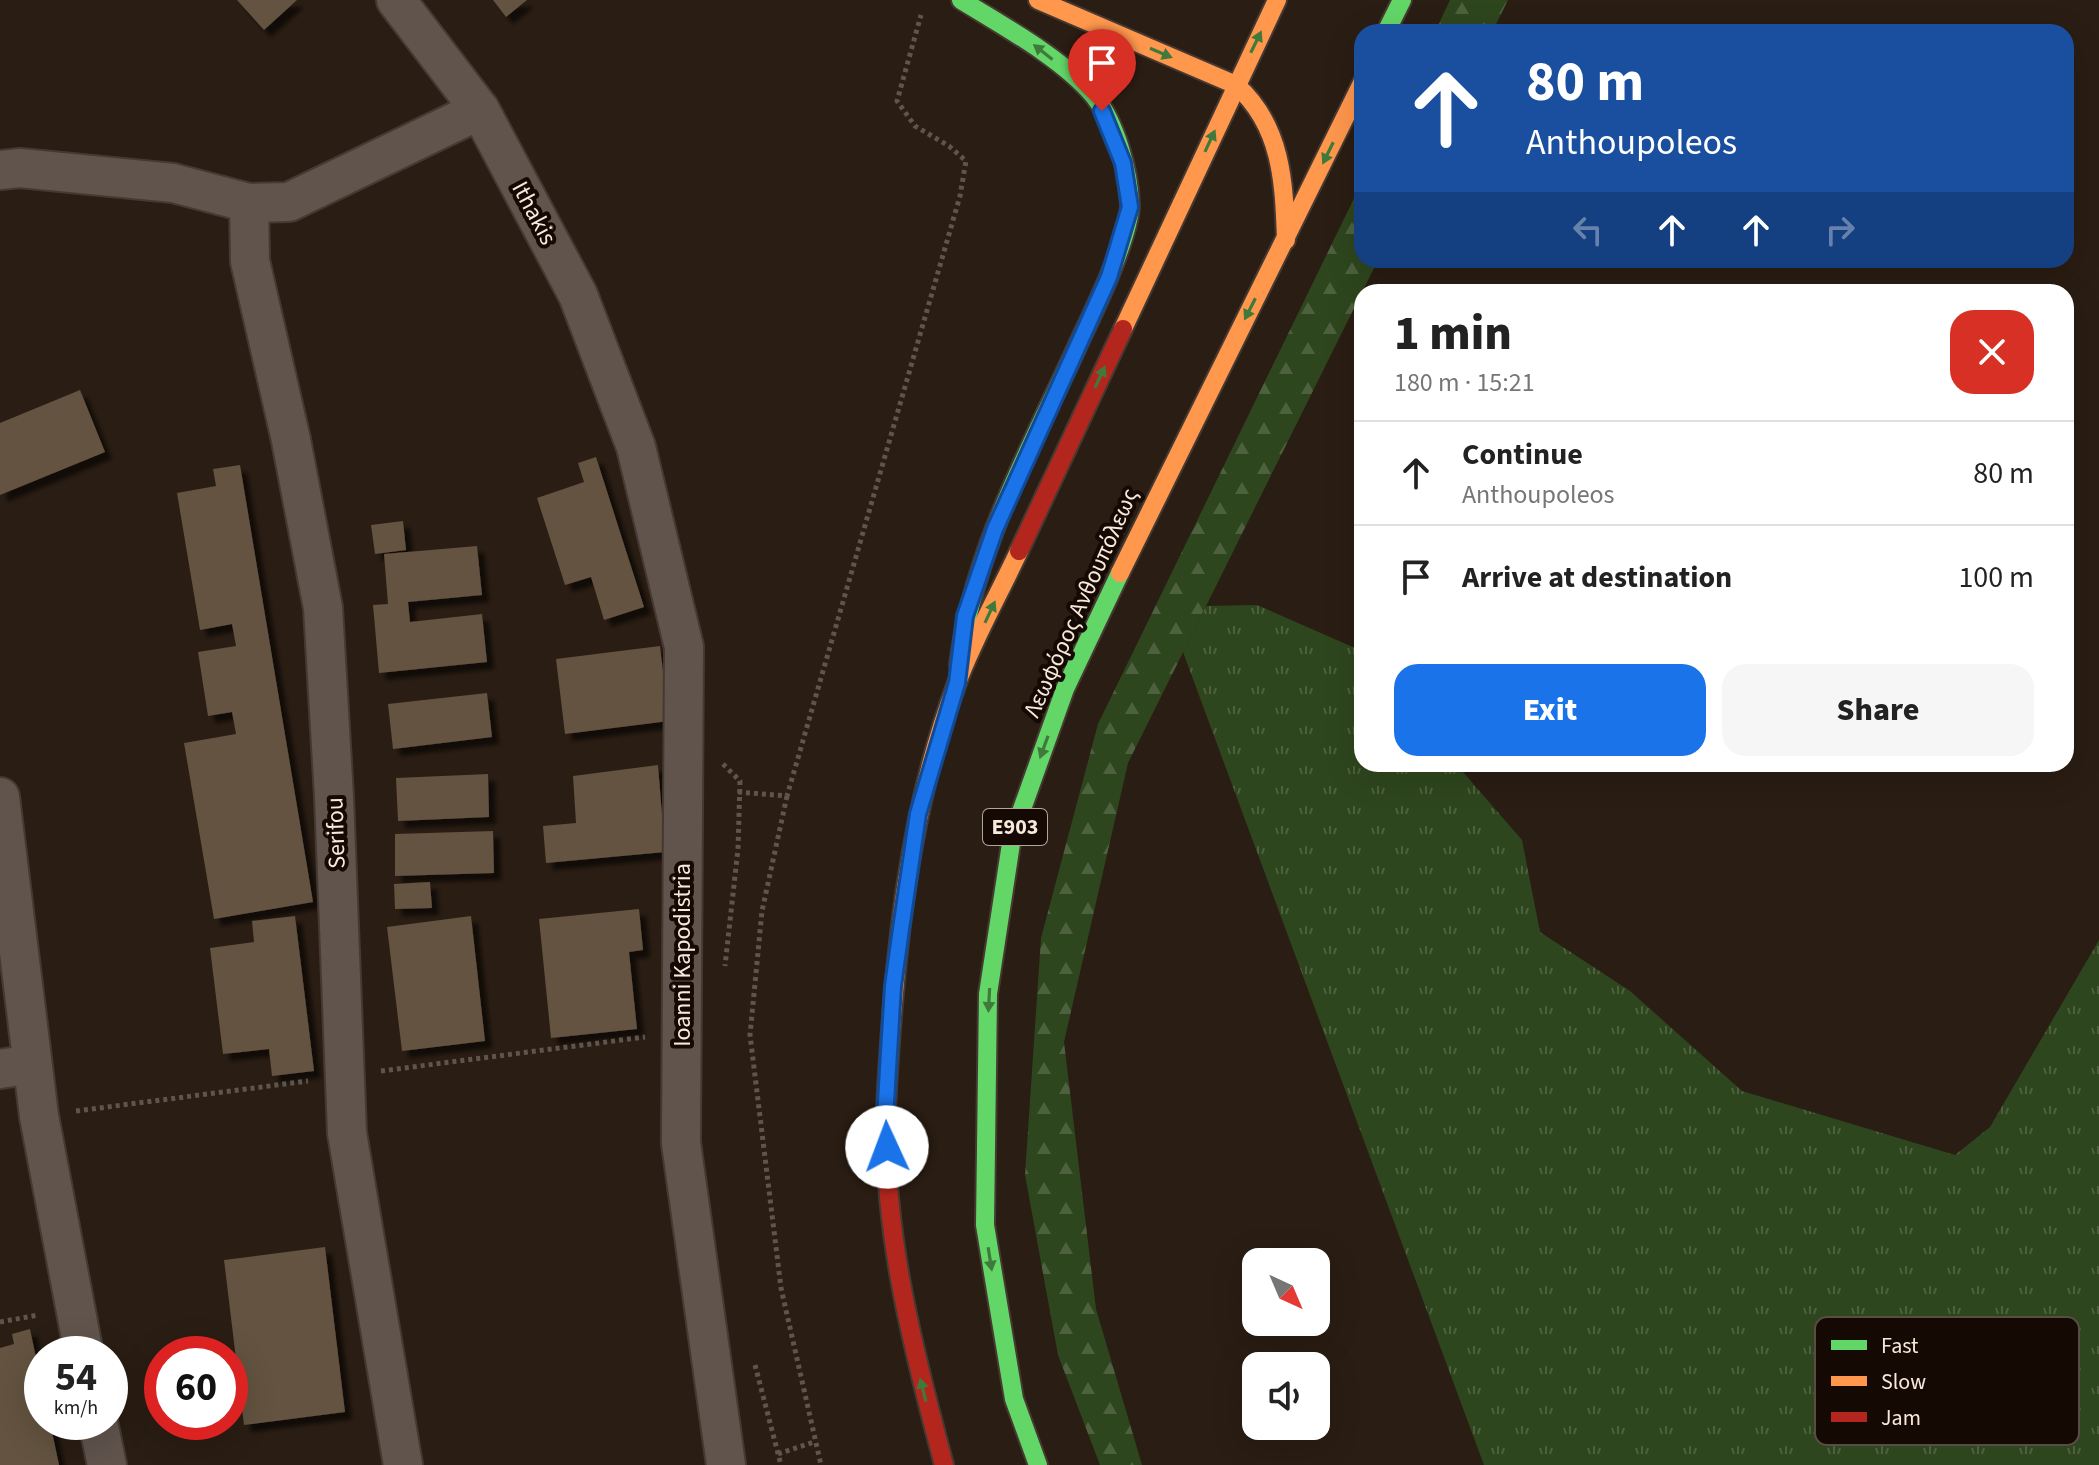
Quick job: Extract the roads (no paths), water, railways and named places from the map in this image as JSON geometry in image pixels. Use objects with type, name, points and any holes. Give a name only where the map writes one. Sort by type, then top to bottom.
[{"type":"main road","points":[[957,683],[965,616],[995,529],[1109,277],[1130,207],[1123,163],[1111,126],[1094,96],[1033,44],[961,0]]},
{"type":"main road","points":[[1038,0],[1236,85],[1260,109],[1281,166],[1286,240]]},
{"type":"main road","points":[[944,1465],[910,1339],[892,1230],[885,1119],[893,986],[918,814],[957,683],[1277,0]]},
{"type":"main road","points":[[1390,24],[1402,0]]},
{"type":"main road","name":"Λεωφόρος Ανθουπόλεως","points":[[1038,1465],[1014,1399],[985,1225],[988,994],[1012,837],[1065,689],[1183,440],[1354,100]]},
{"type":"street","name":"Ithakis","points":[[396,0],[480,110],[578,295],[636,447]]},
{"type":"street","points":[[0,170],[20,168],[173,183],[249,203],[289,202],[480,110]]},
{"type":"street","name":"Serifou","points":[[249,203],[250,261],[291,440],[323,608],[347,1133],[403,1465]]},
{"type":"street","name":"Ioanni Kapodistria","points":[[636,447],[684,647],[681,1143],[726,1465]]},
{"type":"street","points":[[0,797],[16,1067],[80,1336]]},
{"type":"street","points":[[102,1440],[107,1465]]}]
